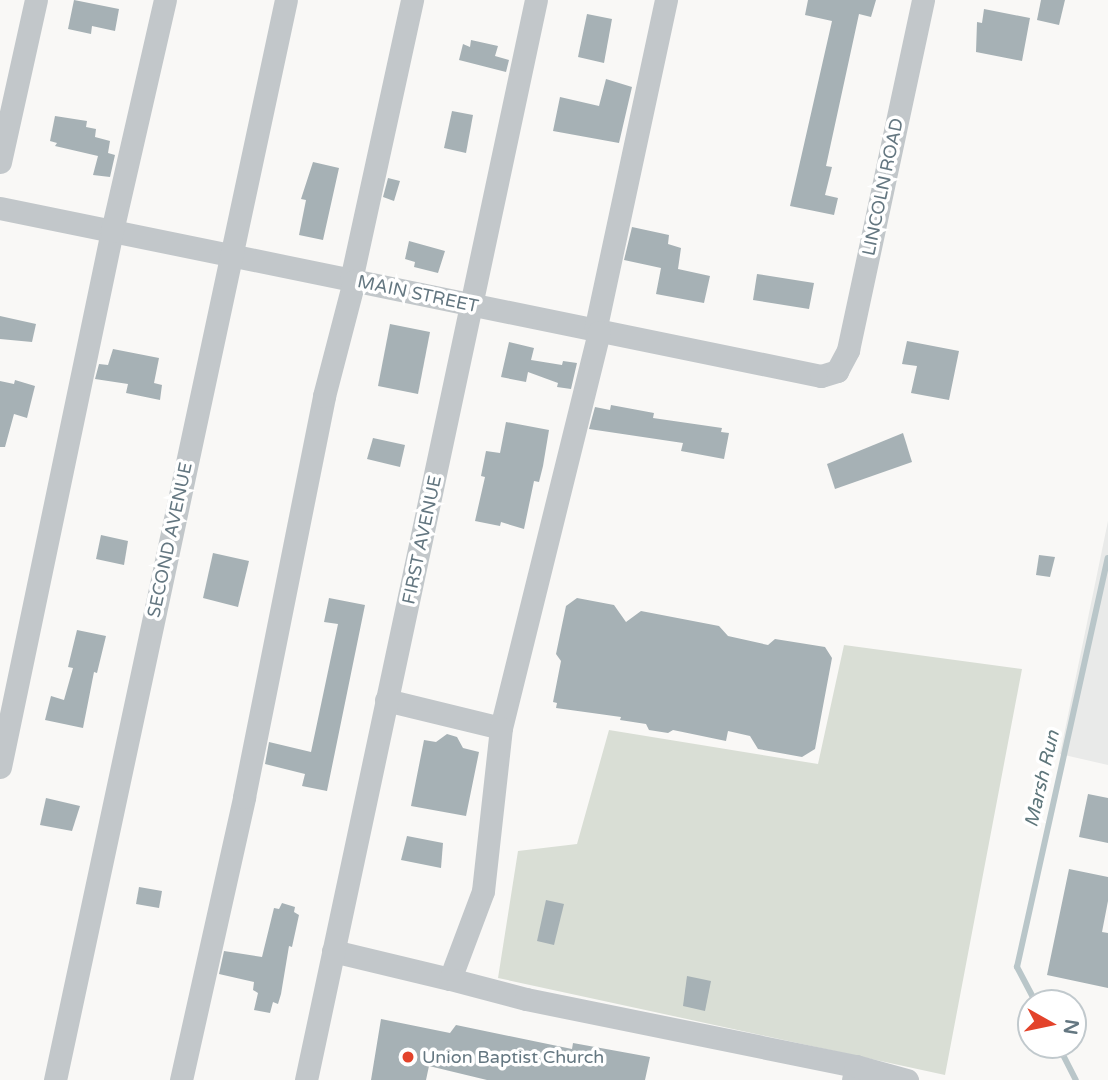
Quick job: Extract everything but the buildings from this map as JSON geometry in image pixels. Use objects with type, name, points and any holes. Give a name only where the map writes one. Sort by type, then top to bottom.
[{"type":"street","points":[[0,162],[36,0]]},
{"type":"street","points":[[0,767],[112,231],[165,0]]},
{"type":"street","name":"SECOND AVENUE","points":[[55,1080],[286,0]]},
{"type":"street","points":[[181,1080],[247,784],[324,396],[352,281],[412,0]]},
{"type":"street","name":"FIRST AVENUE","points":[[306,1080],[536,0]]},
{"type":"street","points":[[450,979],[483,891],[501,728],[597,331],[666,0]]},
{"type":"street","name":"LINCOLN ROAD","points":[[837,371],[848,350],[923,0]]},
{"type":"street","name":"MAIN STREET","points":[[0,208],[804,374],[821,376],[837,371]]},
{"type":"street","points":[[386,700],[501,728]]},
{"type":"street","points":[[333,951],[526,999],[855,1073],[907,1080]]},
{"type":"shaded area","points":[[1108,521],[1108,765],[1060,754]]},
{"type":"shaded area","points":[[844,645],[1022,669],[945,1075],[498,978],[518,851],[577,844],[609,730],[818,764]]},
{"type":"waterway","name":"Marsh Run","points":[[1029,989],[1017,967],[1108,558]]},
{"type":"waterway","name":"Marsh Run","points":[[1065,1059],[1076,1080]]},
{"type":"place","name":"Union Baptist Church","points":[[408,1057]]}]
